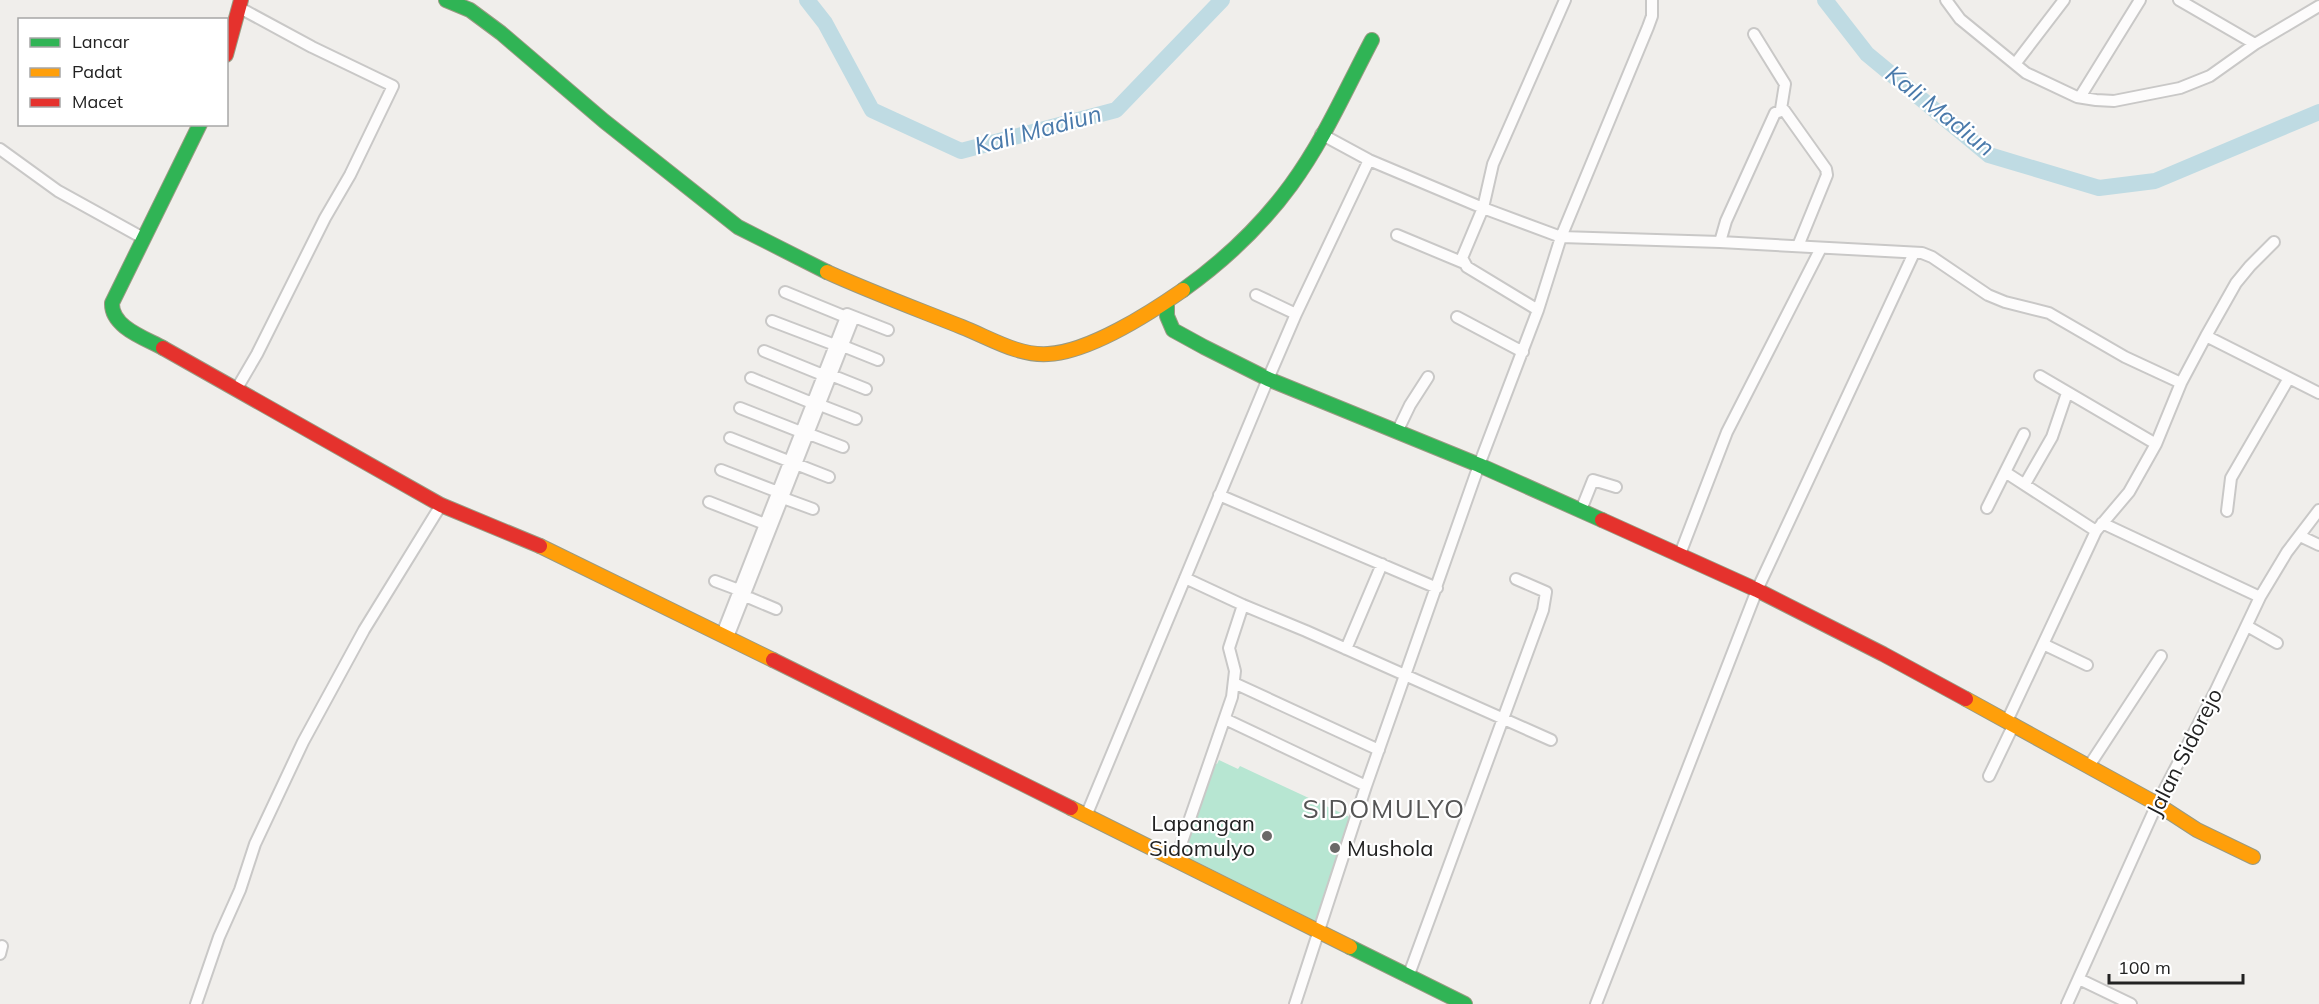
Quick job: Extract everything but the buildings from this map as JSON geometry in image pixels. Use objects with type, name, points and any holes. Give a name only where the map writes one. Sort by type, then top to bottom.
[{"type":"street","points":[[446,0],[470,10],[501,33],[604,121],[738,227],[773,246],[900,303],[1019,350],[1042,354],[1087,344],[1142,318],[1167,302],[1235,249],[1279,201],[1295,179],[1372,40]]},
{"type":"street","points":[[1464,263],[1463,253],[1483,208],[1493,164],[1565,0]]},
{"type":"street","points":[[1295,1004],[1366,786],[1479,465],[1523,352],[1561,237],[1648,27],[1652,16],[1652,0]]},
{"type":"street","points":[[1946,0],[1960,19],[2015,64],[2039,80],[2080,97],[2114,101],[2180,88],[2210,76],[2255,44],[2319,6]]},
{"type":"street","points":[[2015,64],[2064,0]]},
{"type":"street","points":[[2080,97],[2140,0]]},
{"type":"street","points":[[2179,0],[2255,44]]},
{"type":"street","points":[[228,48],[241,4],[312,47],[393,86],[350,175],[325,218],[236,390]]},
{"type":"street","points":[[1720,242],[1726,221],[1775,113],[1781,109],[1785,84],[1754,34]]},
{"type":"street","points":[[1781,109],[1784,110],[1826,169],[1827,175],[1798,246]]},
{"type":"street","points":[[199,126],[113,298],[111,309],[114,318],[123,325],[441,505],[563,556],[1465,1004]]},
{"type":"street","points":[[1321,134],[1369,160],[1483,208],[1561,237],[1720,242],[1922,253],[1932,257],[1988,294],[2005,302],[2049,312],[2125,357],[2181,383]]},
{"type":"street","points":[[0,149],[58,191],[143,238]]},
{"type":"street","points":[[1086,816],[1296,314],[1369,160]]},
{"type":"street","points":[[1397,235],[1464,263],[1538,310]]},
{"type":"street","points":[[1989,776],[2043,644],[2099,527],[2129,492],[2156,444],[2181,383],[2236,284],[2274,242]]},
{"type":"street","points":[[1680,554],[1727,432],[1821,248]]},
{"type":"street","points":[[1596,1004],[1757,590],[1914,253]]},
{"type":"street","points":[[785,292],[888,330]]},
{"type":"street","points":[[1256,295],[1296,314]]},
{"type":"street","points":[[1167,302],[1167,316],[1173,330],[1268,379],[1479,465],[1757,590],[1883,654],[2089,766],[2198,830],[2253,857]]},
{"type":"street","points":[[725,635],[850,317]]},
{"type":"street","points":[[1457,317],[1523,352]]},
{"type":"street","points":[[772,321],[878,360]]},
{"type":"street","points":[[2206,336],[2319,393]]},
{"type":"street","points":[[764,351],[866,389]]},
{"type":"street","points":[[2040,376],[2156,444]]},
{"type":"street","points":[[1397,432],[1410,405],[1428,377]]},
{"type":"street","points":[[751,378],[856,419]]},
{"type":"street","points":[[2227,511],[2231,478],[2289,378]]},
{"type":"street","points":[[2025,484],[2052,437],[2067,393]]},
{"type":"street","points":[[740,408],[843,447]]},
{"type":"street","points":[[1987,508],[2024,434]]},
{"type":"street","points":[[730,438],[791,467],[829,477]]},
{"type":"street","points":[[721,470],[813,510]]},
{"type":"street","points":[[2005,472],[2099,527],[2260,597]]},
{"type":"street","points":[[1581,510],[1593,480],[1616,487]]},
{"type":"street","points":[[742,593],[765,524],[781,495]]},
{"type":"street","points":[[1220,495],[1437,588]]},
{"type":"street","points":[[709,502],[765,524]]},
{"type":"street","points":[[196,1004],[219,937],[240,890],[255,844],[303,742],[364,630],[441,505]]},
{"type":"street","name":"Jalan Sidorejo","points":[[2067,1004],[2157,804],[2260,597],[2273,573],[2319,510]]},
{"type":"street","points":[[2300,536],[2319,545]]},
{"type":"street","points":[[1346,649],[1382,564]]},
{"type":"street","points":[[1185,578],[1551,740]]},
{"type":"street","points":[[1408,977],[1504,719],[1546,597],[1545,591],[1516,579]]},
{"type":"street","points":[[715,581],[776,609]]},
{"type":"street","points":[[1176,859],[1225,718],[1235,671],[1229,648],[1243,605]]},
{"type":"street","points":[[2247,626],[2277,643]]},
{"type":"street","points":[[2043,644],[2087,665]]},
{"type":"street","points":[[2089,766],[2161,656]]},
{"type":"street","points":[[1234,683],[1379,750]]},
{"type":"street","points":[[1225,718],[1366,786]]},
{"type":"street","points":[[2079,979],[2131,1004]]},
{"type":"green space","name":"Lapangan Sidomulyo","points":[[1219,760],[1238,769],[1240,766],[1354,819],[1319,923],[1181,854],[1211,761],[1217,764]]},
{"type":"waterway","name":"Kali Madiun","points":[[807,0],[825,23],[872,110],[961,151],[1116,110],[1222,0]]},
{"type":"waterway","name":"Kali Madiun","points":[[1825,0],[1867,54],[1989,155],[2099,188],[2155,181],[2319,112]]},
{"type":"traffic: fast","points":[[446,0],[470,10],[501,33],[604,121],[738,227],[827,272]]},
{"type":"traffic: fast","points":[[1183,290],[1242,242],[1291,185],[1324,132],[1372,40]]},
{"type":"traffic: fast","points":[[163,348],[123,325],[117,319],[112,303],[199,126]]},
{"type":"traffic: fast","points":[[1167,302],[1167,316],[1173,330],[1204,347],[1268,379],[1479,465],[1602,520]]},
{"type":"traffic: fast","points":[[1350,947],[1465,1004]]},
{"type":"traffic: slow","points":[[827,272],[1004,345],[1037,354],[1064,352],[1100,339],[1137,320],[1183,290]]},
{"type":"traffic: slow","points":[[540,546],[773,660]]},
{"type":"traffic: slow","points":[[1966,699],[2157,804],[2197,830],[2253,857]]},
{"type":"traffic: slow","points":[[1071,808],[1350,947]]},
{"type":"traffic: jam","points":[[228,48],[241,0]]},
{"type":"traffic: jam","points":[[163,348],[441,505],[540,546]]},
{"type":"traffic: jam","points":[[1602,520],[1757,590],[1966,699]]},
{"type":"traffic: jam","points":[[773,660],[1071,808]]},
{"type":"place","name":"Lapangan Sidomulyo","points":[[1267,836]]},
{"type":"place","name":"Mushola","points":[[1335,848]]},
{"type":"district","name":"SIDOMULYO","points":[[1384,809]]}]
